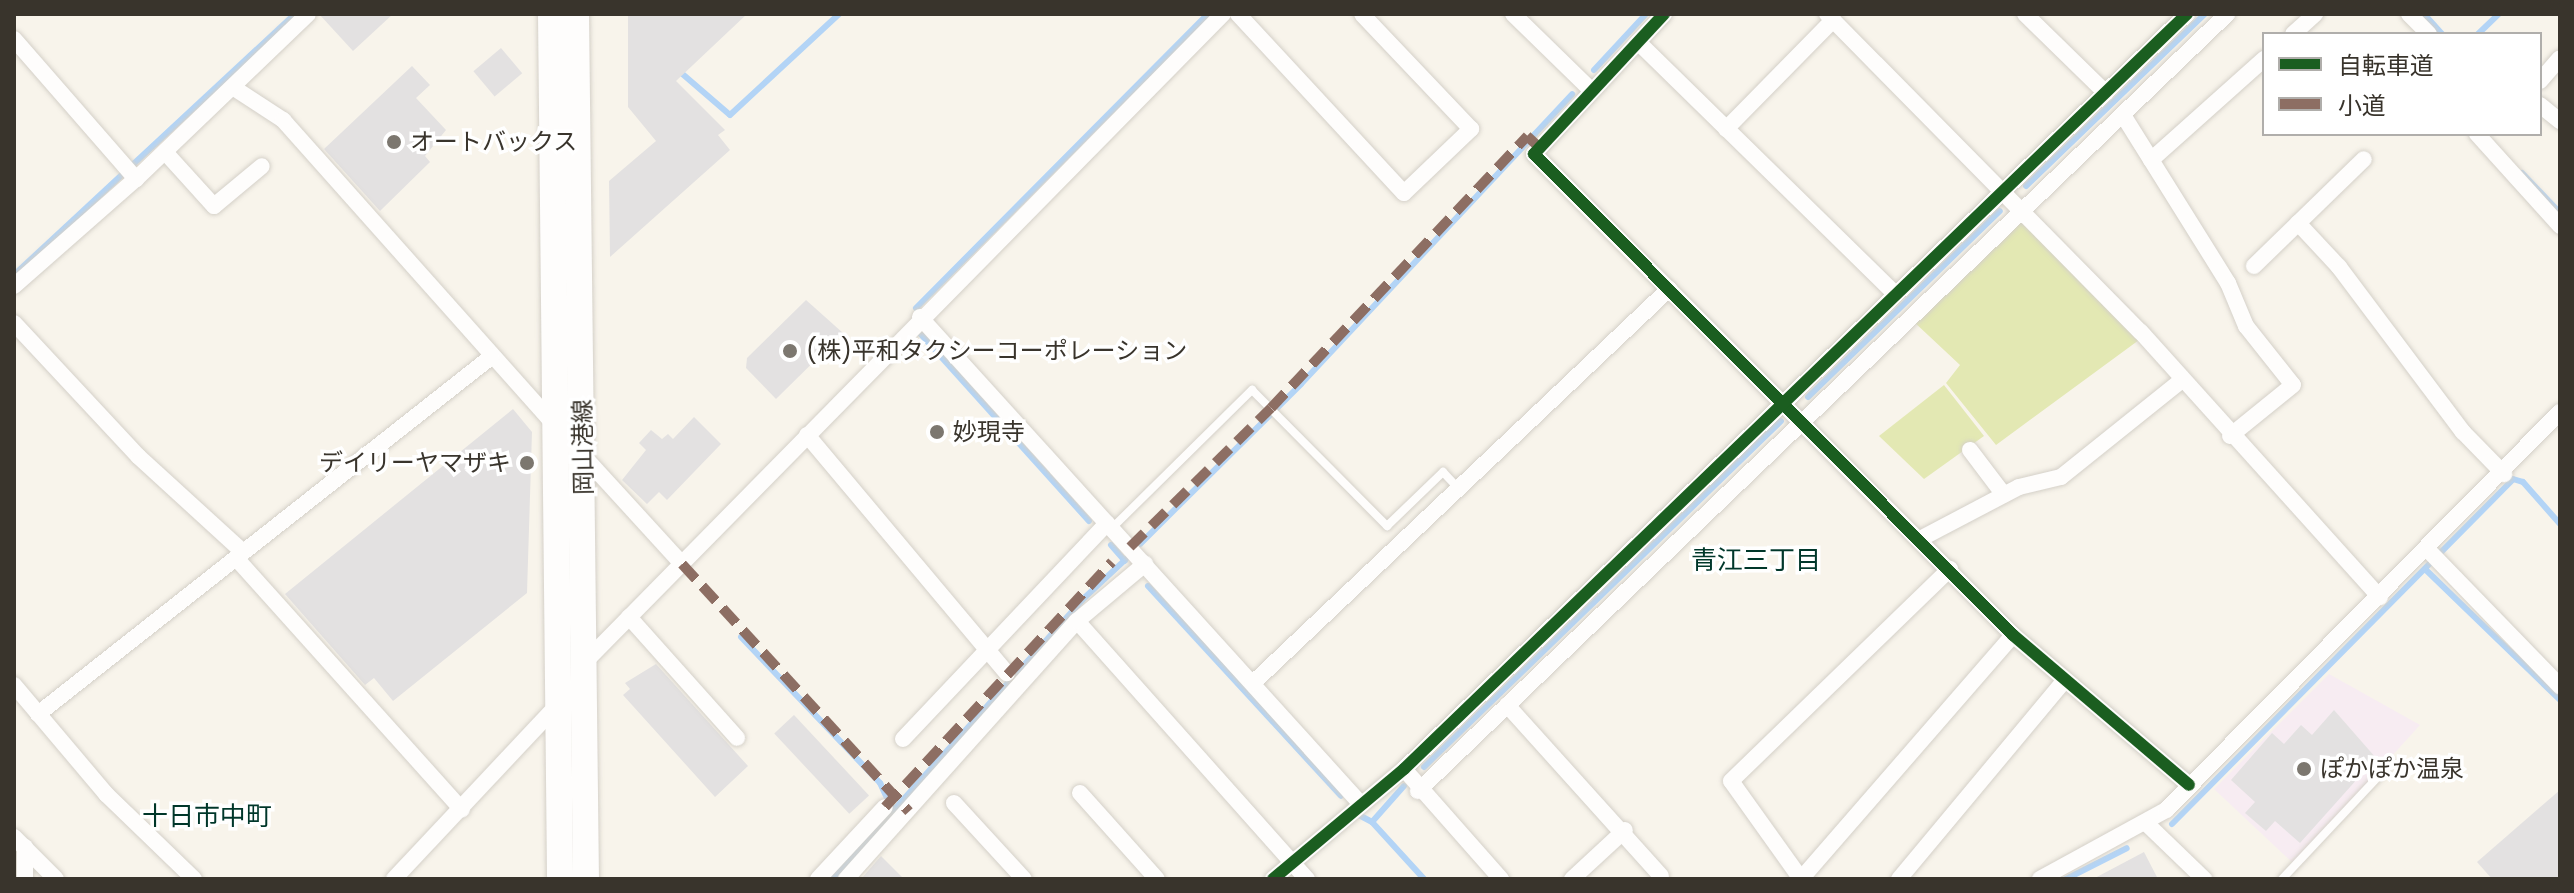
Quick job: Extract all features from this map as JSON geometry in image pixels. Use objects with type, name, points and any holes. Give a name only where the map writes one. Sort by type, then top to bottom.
[{"type":"main road","name":"岡山港線","points":[[551,14],[560,879]]},
{"type":"main road","name":"岡山港線","points":[[576,14],[586,661],[586,879]]},
{"type":"street","points":[[14,286],[129,172],[165,152],[308,14]]},
{"type":"street","points":[[586,661],[920,317],[1223,14]]},
{"type":"street","points":[[1238,14],[1404,193],[1471,129],[1362,14]]},
{"type":"street","points":[[1513,14],[1592,91]]},
{"type":"street","points":[[1664,14],[1534,154],[1804,418],[2013,635],[2189,785]]},
{"type":"street","points":[[2025,14],[2106,93]]},
{"type":"street","points":[[1273,879],[1404,769],[1787,401],[1894,293],[2006,191],[2187,14]]},
{"type":"street","points":[[1418,791],[2227,14]]},
{"type":"street","points":[[2295,32],[2315,14]]},
{"type":"street","points":[[2409,14],[2427,32]]},
{"type":"street","points":[[1726,129],[1830,17],[2006,191],[2380,597]]},
{"type":"street","points":[[14,39],[129,172]]},
{"type":"street","points":[[1638,42],[1894,293]]},
{"type":"street","points":[[2542,79],[2560,58]]},
{"type":"street","points":[[2151,160],[2262,61]]},
{"type":"street","points":[[234,88],[283,120],[491,357],[682,564]]},
{"type":"street","points":[[2542,107],[2560,121]]},
{"type":"street","points":[[2123,115],[2228,283],[2246,326],[2293,385],[2230,436]]},
{"type":"street","points":[[2483,136],[2560,226]]},
{"type":"street","points":[[165,152],[214,206],[262,166]]},
{"type":"street","points":[[2254,266],[2364,159]]},
{"type":"street","points":[[2298,223],[2339,267],[2463,432],[2504,474]]},
{"type":"street","points":[[1253,683],[1669,289]]},
{"type":"street","points":[[920,317],[1360,803]]},
{"type":"street","points":[[14,323],[139,457],[240,555],[462,810]]},
{"type":"street","points":[[38,714],[491,357]]},
{"type":"street","points":[[1920,539],[2004,495],[2061,477],[2182,380]]},
{"type":"street","points":[[2040,879],[2146,823],[2189,785],[2380,597],[2433,555],[2560,412]]},
{"type":"street","points":[[807,435],[1007,673]]},
{"type":"street","points":[[1970,450],[2004,495]]},
{"type":"street","points":[[903,739],[984,648],[1110,526]]},
{"type":"street","points":[[2433,555],[2560,686]]},
{"type":"street","points":[[846,879],[1077,621],[1145,564]]},
{"type":"street","points":[[1950,569],[1731,781],[1801,879],[2013,635]]},
{"type":"street","points":[[629,617],[737,738]]},
{"type":"street","points":[[1077,621],[1307,879]]},
{"type":"street","points":[[1899,879],[2065,680]]},
{"type":"street","points":[[14,685],[106,794],[194,879]]},
{"type":"street","points":[[394,879],[560,702]]},
{"type":"street","points":[[1507,705],[1625,830],[1661,878]]},
{"type":"street","points":[[1404,769],[1418,791],[1501,879]]},
{"type":"street","points":[[1080,793],[1157,879]]},
{"type":"street","points":[[954,803],[1024,879]]},
{"type":"street","points":[[818,879],[885,807]]},
{"type":"street","points":[[2146,823],[2204,879]]},
{"type":"street","points":[[1572,879],[1625,830]]},
{"type":"street","points":[[20,842],[25,879]]},
{"type":"street","points":[[20,842],[56,879]]},
{"type":"lane","points":[[1110,526],[1252,390],[1387,526],[1443,472],[1458,489]]},
{"type":"lane","points":[[2282,879],[2391,763]]},
{"type":"shaded area","points":[[2329,674],[2420,725],[2294,864],[2214,789]]},
{"type":"green space","points":[[2017,223],[2028,223],[2139,340],[1996,445],[1946,383],[1960,365],[1913,321]]},
{"type":"green space","points":[[1944,385],[1984,436],[1924,479],[1879,436]]},
{"type":"building","points":[[319,14],[393,14],[353,51]]},
{"type":"building","points":[[628,14],[747,14],[676,81],[725,130],[718,135],[730,150],[610,257],[609,181],[656,141],[628,107]]},
{"type":"building","points":[[501,48],[522,73],[495,96],[473,71]]},
{"type":"building","points":[[412,66],[430,85],[416,98],[446,130],[425,156],[430,162],[380,211],[324,149]]},
{"type":"building","points":[[806,300],[843,333],[776,399],[746,368],[747,358]]},
{"type":"building","points":[[513,409],[532,432],[527,593],[393,701],[374,678],[365,685],[285,594]]},
{"type":"building","points":[[694,417],[721,444],[667,500],[659,492],[647,504],[622,480],[646,450],[639,443],[651,430],[662,439],[668,434],[673,439]]},
{"type":"building","points":[[656,664],[748,766],[715,797],[623,695],[630,689],[625,683]]},
{"type":"building","name":"ぽかぽか温泉","points":[[2334,710],[2376,758],[2300,843],[2275,821],[2266,831],[2245,813],[2255,802],[2231,780],[2272,733],[2284,744],[2301,725],[2312,735]]},
{"type":"building","points":[[794,715],[869,795],[849,814],[774,733]]},
{"type":"building","points":[[2560,790],[2560,879],[2492,879],[2477,862]]},
{"type":"building","points":[[2144,852],[2158,879],[2093,879]]},
{"type":"building","points":[[881,856],[904,879],[861,879]]},
{"type":"waterway","points":[[14,275],[295,14]]},
{"type":"waterway","points":[[679,71],[730,115],[839,14]]},
{"type":"waterway","points":[[916,308],[1208,14]]},
{"type":"waterway","points":[[1594,70],[1646,14]]},
{"type":"waterway","points":[[2026,186],[2205,14]]},
{"type":"waterway","points":[[2424,14],[2440,32]]},
{"type":"waterway","points":[[2480,32],[2499,14]]},
{"type":"waterway","points":[[1140,544],[1301,384],[1572,94]]},
{"type":"waterway","points":[[2522,173],[2560,213]]},
{"type":"waterway","points":[[1808,397],[2000,211]]},
{"type":"waterway","points":[[917,330],[1089,521]]},
{"type":"waterway","points":[[1424,767],[1781,421]]},
{"type":"waterway","points":[[2172,824],[2513,479],[2523,482],[2560,524]]},
{"type":"waterway","points":[[1111,545],[1125,561]]},
{"type":"waterway","points":[[832,879],[1082,600],[1126,559]]},
{"type":"waterway","points":[[2426,570],[2560,700]]},
{"type":"waterway","points":[[1148,586],[1341,796]]},
{"type":"waterway","points":[[741,637],[880,783],[891,807]]},
{"type":"waterway","points":[[1357,814],[1372,822],[1404,786]]},
{"type":"waterway","points":[[1372,822],[1424,879]]},
{"type":"waterway","points":[[2066,879],[2127,848]]},
{"type":"marked path","points":[[1130,547],[1271,408],[1527,136],[1540,148]]},
{"type":"marked path","points":[[885,807],[1112,562]]},
{"type":"marked path","points":[[682,564],[909,812]]},
{"type":"cycle path","points":[[1664,14],[1534,154],[2013,635],[2189,785]]},
{"type":"cycle path","points":[[1273,879],[1404,769],[2187,14]]},
{"type":"place","name":"オートバックス","points":[[394,142]]},
{"type":"place","name":"(株)平和タクシーコーポレーション","points":[[790,351]]},
{"type":"place","name":"妙現寺","points":[[937,432]]},
{"type":"place","name":"デイリーヤマザキ","points":[[527,463]]},
{"type":"place","name":"ぽかぽか温泉","points":[[2304,769]]},
{"type":"district","name":"青江三丁目","points":[[1756,561]]},
{"type":"district","name":"十日市中町","points":[[207,817]]}]
